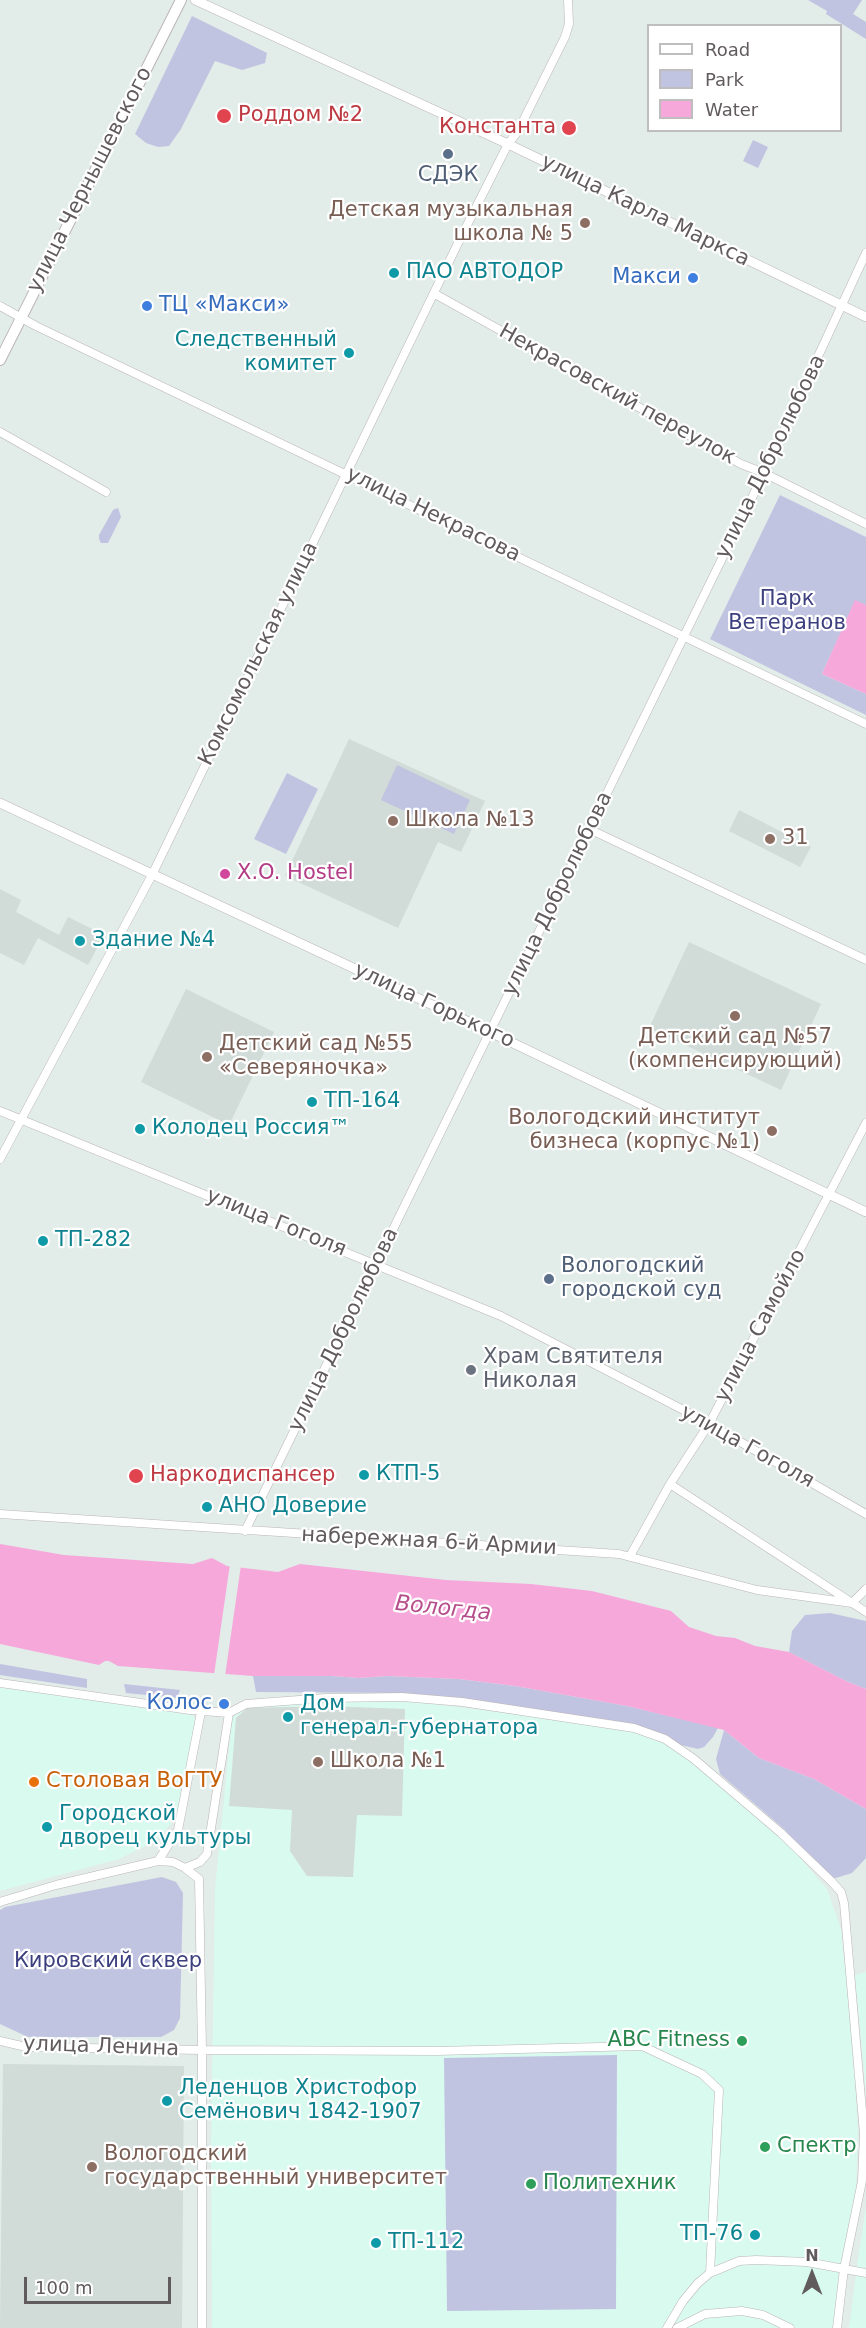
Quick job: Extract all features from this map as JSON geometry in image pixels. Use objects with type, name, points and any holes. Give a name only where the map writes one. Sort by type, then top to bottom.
[{"type":"main road","name":"улица Чернышевского","points":[[0,360],[181,0]]},
{"type":"street","name":"улица Карла Маркса","points":[[195,0],[508,144],[866,317]]},
{"type":"street","name":"Комсомольская улица","points":[[0,1159],[152,875],[508,144],[518,131],[565,37],[569,24],[568,0]]},
{"type":"street","name":"улица Добролюбова","points":[[245,1531],[764,473],[866,254]]},
{"type":"street","name":"Некрасовский переулок","points":[[435,294],[741,464],[764,473],[866,524]]},
{"type":"street","name":"улица Некрасова","points":[[0,306],[866,724]]},
{"type":"street","points":[[0,432],[106,492]]},
{"type":"street","name":"улица Горького","points":[[0,803],[866,1212]]},
{"type":"street","points":[[589,830],[866,960]]},
{"type":"street","name":"улица Гоголя","points":[[0,1111],[501,1316],[709,1424],[866,1514]]},
{"type":"street","name":"улица Самойло","points":[[630,1556],[670,1484],[709,1424],[866,1123]]},
{"type":"street","name":"набережная 6-й Армии","points":[[670,1484],[866,1612]]},
{"type":"street","name":"набережная 6-й Армии","points":[[0,1514],[630,1556],[757,1590],[852,1603]]},
{"type":"street","points":[[852,1603],[866,1589]]},
{"type":"street","points":[[0,1683],[201,1712],[229,1713],[246,1704],[268,1701],[402,1697],[462,1702],[634,1728],[665,1739],[680,1748],[782,1833],[841,1892],[844,1903],[864,2134],[862,2181],[844,2269],[837,2328]]},
{"type":"street","points":[[159,1861],[178,1830],[201,1712]]},
{"type":"street","points":[[185,1868],[200,1862],[207,1854],[229,1713]]},
{"type":"street","points":[[0,1902],[56,1885],[159,1861],[173,1862],[199,1879],[202,2050],[202,2328]]},
{"type":"street","name":"улица Ленина","points":[[0,2041],[26,2047],[202,2050],[437,2051],[642,2046],[702,2074],[719,2090],[710,2273]]},
{"type":"street","points":[[667,2328],[683,2301],[698,2283],[710,2273],[733,2263],[756,2260],[807,2262],[866,2273]]},
{"type":"street","points":[[676,2328],[705,2314],[742,2311],[763,2315],[790,2328]]},
{"type":"shaded area","name":"Школа №13","points":[[349,739],[485,801],[461,852],[438,842],[398,928],[285,876]]},
{"type":"shaded area","name":"31","points":[[739,810],[811,847],[800,867],[729,831]]},
{"type":"shaded area","points":[[0,889],[21,900],[16,912],[59,935],[68,917],[104,935],[88,965],[38,938],[24,965],[0,953]]},
{"type":"shaded area","name":"Детский сад №57 (компенсирующий)","points":[[689,942],[821,1004],[781,1090],[649,1028]]},
{"type":"shaded area","name":"Детский сад №55 «Северяночка»","points":[[186,989],[274,1032],[229,1125],[141,1082]]},
{"type":"shaded area","points":[[0,1686],[185,1711],[192,1714],[196,1720],[194,1749],[176,1815],[165,1832],[150,1844],[119,1859],[0,1891]]},
{"type":"shaded area","points":[[402,1700],[562,1720],[633,1732],[664,1742],[692,1762],[779,1834],[827,1889],[841,1929],[853,2044],[858,2132],[856,2189],[837,2328],[212,2328],[211,2148],[215,1888],[232,1718],[246,1706]]},
{"type":"shaded area","name":"Школа №1","points":[[326,1706],[405,1709],[402,1816],[357,1815],[353,1877],[307,1876],[290,1851],[292,1810],[229,1806],[236,1718],[247,1708]]},
{"type":"shaded area","points":[[866,1972],[866,2094],[855,1975]]},
{"type":"shaded area","name":"Вологодский государственный университет","points":[[3,2064],[184,2066],[182,2328],[0,2328]]},
{"type":"shaded area","points":[[866,2207],[866,2328],[849,2328],[857,2266]]},
{"type":"green space","points":[[808,0],[862,0],[853,14],[866,22],[866,39],[826,14],[827,11]]},
{"type":"green space","points":[[192,16],[267,53],[265,63],[242,70],[215,61],[181,129],[169,146],[158,147],[146,143],[135,134]]},
{"type":"green space","points":[[753,140],[768,147],[758,168],[743,161]]},
{"type":"green space","name":"Парк Ветеранов","points":[[780,495],[866,537],[866,605],[855,601],[822,674],[866,694],[866,715],[710,639]]},
{"type":"green space","points":[[118,508],[121,517],[108,543],[101,543],[99,535],[113,510]]},
{"type":"green space","points":[[397,765],[470,800],[454,834],[381,800]]},
{"type":"green space","points":[[287,773],[318,789],[286,854],[254,839]]},
{"type":"green space","points":[[830,1613],[866,1621],[866,1689],[789,1652],[792,1631],[805,1615]]},
{"type":"green space","points":[[0,1664],[87,1679],[87,1688],[0,1675]]},
{"type":"green space","points":[[253,1676],[359,1678],[387,1676],[459,1679],[515,1686],[627,1706],[718,1728],[704,1747],[698,1749],[681,1745],[665,1737],[402,1693],[256,1692]]},
{"type":"green space","points":[[124,1684],[180,1690],[177,1698],[126,1693]]},
{"type":"green space","points":[[724,1730],[759,1758],[814,1779],[866,1809],[866,1858],[852,1873],[836,1878],[824,1876],[784,1829],[720,1774],[716,1759]]},
{"type":"green space","name":"Кировский сквер","points":[[162,1877],[176,1882],[183,1893],[180,2018],[174,2030],[161,2037],[28,2037],[0,2024],[0,1910],[5,1907]]},
{"type":"green space","name":"Политехник","points":[[617,2055],[616,2309],[447,2311],[444,2058]]},
{"type":"water","points":[[855,600],[866,605],[866,694],[822,674]]},
{"type":"water","name":"Вологда","points":[[0,1544],[64,1555],[193,1564],[212,1558],[227,1566],[278,1572],[300,1564],[446,1580],[531,1584],[592,1591],[671,1611],[689,1627],[716,1636],[735,1638],[755,1646],[789,1652],[866,1689],[866,1809],[814,1779],[759,1758],[724,1730],[627,1706],[515,1686],[459,1679],[387,1676],[359,1678],[253,1676],[118,1666],[109,1661],[99,1665],[0,1644]]},
{"type":"pier","points":[[230,1564],[241,1565],[225,1676],[214,1675]]},
{"type":"place","name":"Роддом №2","points":[[224,116]]},
{"type":"place","name":"Константа","points":[[569,128]]},
{"type":"place","name":"СДЭК","points":[[448,154]]},
{"type":"place","name":"Детская музыкальная школа № 5","points":[[585,223]]},
{"type":"place","name":"ПАО АВТОДОР","points":[[394,273]]},
{"type":"place","name":"Макси","points":[[693,278]]},
{"type":"place","name":"ТЦ «Макси»","points":[[147,306]]},
{"type":"place","name":"Следственный комитет","points":[[349,353]]},
{"type":"place","name":"Школа №13","points":[[393,821]]},
{"type":"place","name":"31","points":[[770,839]]},
{"type":"place","name":"X.O. Hostel","points":[[225,874]]},
{"type":"place","name":"Здание №4","points":[[80,941]]},
{"type":"place","name":"Детский сад №57 (компенсирующий)","points":[[735,1016]]},
{"type":"place","name":"Детский сад №55 «Северяночка»","points":[[207,1057]]},
{"type":"place","name":"ТП-164","points":[[312,1102]]},
{"type":"place","name":"Колодец Россия™","points":[[140,1129]]},
{"type":"place","name":"Вологодский институт бизнеса (корпус №1)","points":[[772,1131]]},
{"type":"place","name":"ТП-282","points":[[43,1241]]},
{"type":"place","name":"Вологодский городской суд","points":[[549,1279]]},
{"type":"place","name":"Храм Святителя Николая","points":[[471,1370]]},
{"type":"place","name":"КТП-5","points":[[364,1475]]},
{"type":"place","name":"Наркодиспансер","points":[[136,1476]]},
{"type":"place","name":"АНО Доверие","points":[[207,1507]]},
{"type":"place","name":"Колос","points":[[224,1704]]},
{"type":"place","name":"Дом генерал-губернатора","points":[[288,1717]]},
{"type":"place","name":"Школа №1","points":[[318,1762]]},
{"type":"place","name":"Столовая ВоГТУ","points":[[34,1782]]},
{"type":"place","name":"Городской дворец культуры","points":[[47,1827]]},
{"type":"place","name":"ABC Fitness","points":[[742,2041]]},
{"type":"place","name":"Леденцов Христофор Семёнович 1842-1907","points":[[167,2101]]},
{"type":"place","name":"Спектр","points":[[765,2147]]},
{"type":"place","name":"Вологодский государственный университет","points":[[92,2167]]},
{"type":"place","name":"Политехник","points":[[531,2184]]},
{"type":"place","name":"ТП-76","points":[[755,2235]]},
{"type":"place","name":"ТП-112","points":[[376,2243]]}]
